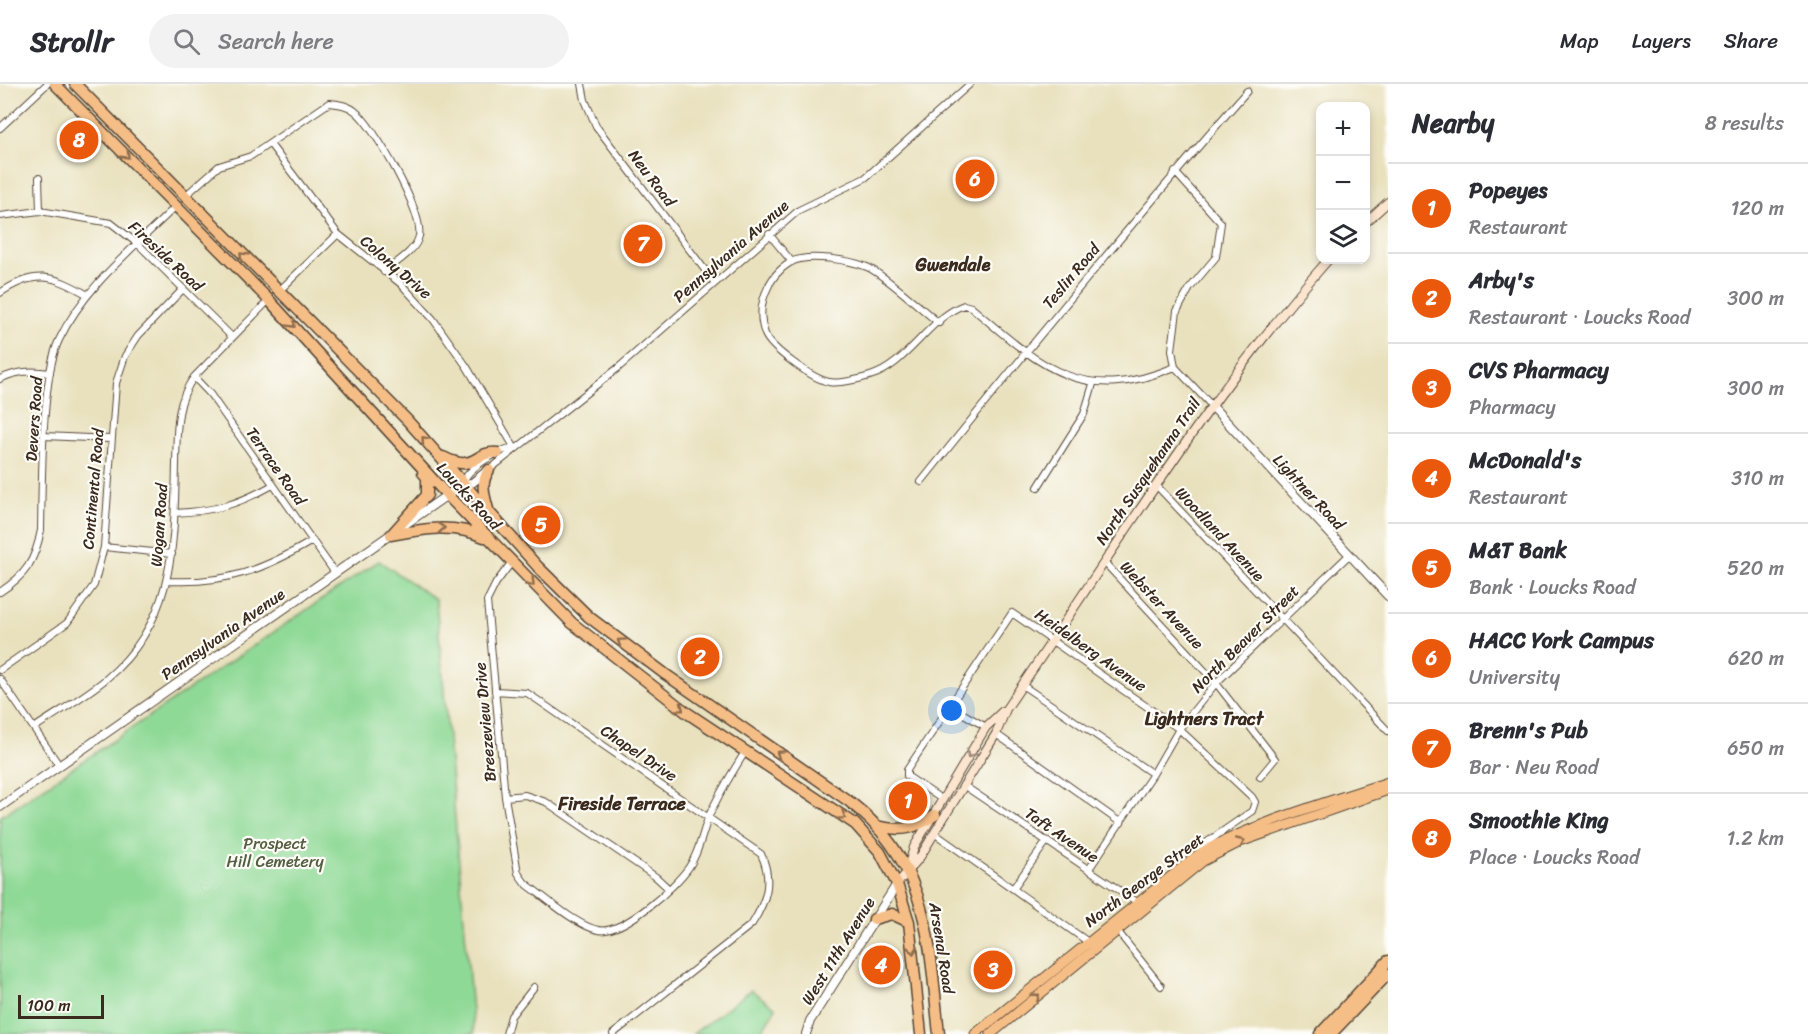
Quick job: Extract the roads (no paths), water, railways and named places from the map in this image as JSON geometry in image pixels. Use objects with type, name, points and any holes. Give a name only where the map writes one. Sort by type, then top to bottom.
[{"type":"highway","name":"Loucks Road","points":[[55,84],[269,300],[489,540],[572,623],[686,712],[855,824],[880,852],[897,884]]},
{"type":"highway","name":"Loucks Road","points":[[75,84],[278,292],[345,356],[561,590],[611,635],[850,802],[877,826],[908,869]]},
{"type":"highway","points":[[391,535],[428,491],[427,477],[407,449]]},
{"type":"highway","points":[[438,455],[458,464],[471,464],[490,452],[498,453]]},
{"type":"highway","points":[[489,470],[484,478],[483,487],[489,512]]},
{"type":"highway","points":[[391,535],[452,527],[466,529],[489,540]]},
{"type":"highway","points":[[877,826],[900,831],[915,828],[935,815]]},
{"type":"highway","name":"Arsenal Road","points":[[908,869],[926,922],[939,1034]]},
{"type":"highway","name":"Arsenal Road","points":[[897,884],[909,922],[921,1034]]},
{"type":"highway","points":[[874,919],[892,914],[909,922]]},
{"type":"highway","points":[[1320,1034],[1388,961]]},
{"type":"highway","points":[[1331,1034],[1388,974]]},
{"type":"highway","points":[[937,1022],[945,1034]]},
{"type":"main road","points":[[1370,218],[1388,202]]},
{"type":"main road","name":"North Susquehanna Trail","points":[[897,884],[920,857],[996,734],[1006,709],[1211,405],[1272,325],[1325,264]]},
{"type":"main road","name":"North Susquehanna Trail","points":[[908,869],[914,847],[986,727],[1006,709]]},
{"type":"main road","name":"North George Street","points":[[991,1034],[1095,949],[1137,901],[1200,853],[1236,833],[1267,821],[1388,782]]},
{"type":"main road","name":"North George Street","points":[[975,1034],[1088,941],[1145,908],[1203,861],[1240,842],[1388,790]]},
{"type":"street","points":[[0,128],[46,84]]},
{"type":"street","name":"Neu Road","points":[[582,84],[585,100],[596,126],[714,282]]},
{"type":"street","name":"Pennsylvania Avenue","points":[[463,484],[465,476],[498,453],[514,447],[618,368],[799,210],[865,178],[970,84]]},
{"type":"street","name":"Teslin Road","points":[[921,482],[1024,353],[1175,172],[1247,91]]},
{"type":"street","points":[[184,197],[219,166],[251,156],[329,102],[354,110],[364,120],[391,161],[417,217],[420,229],[418,240],[384,272]]},
{"type":"street","name":"Colony Drive","points":[[270,144],[338,234],[416,298],[450,340],[514,447]]},
{"type":"street","points":[[1175,172],[1221,223],[1216,257],[1190,288],[1177,311],[1172,350],[1175,367],[1211,405]]},
{"type":"street","points":[[39,178],[39,211]]},
{"type":"street","name":"Devers Road","points":[[0,592],[20,579],[36,553],[41,531],[50,373],[59,340],[88,295],[176,206]]},
{"type":"street","name":"Fireside Road","points":[[0,216],[39,211],[111,224],[138,244],[232,337]]},
{"type":"street","points":[[278,292],[338,234]]},
{"type":"street","points":[[769,234],[792,261]]},
{"type":"street","points":[[939,323],[869,267],[840,259],[792,261],[772,279],[762,298],[765,334],[793,364],[830,382],[870,376],[886,368],[960,307],[971,307],[1024,353],[1068,376],[1093,384],[1147,379],[1175,367]]},
{"type":"street","points":[[0,293],[12,284],[41,276],[62,281],[88,295]]},
{"type":"street","name":"Continental Road","points":[[0,670],[72,616],[94,585],[104,547],[110,439],[116,382],[125,356],[138,336],[183,289]]},
{"type":"street","name":"Wogan Road","points":[[34,729],[107,679],[137,647],[158,608],[168,581],[175,513],[179,406],[184,391],[194,376],[269,300]]},
{"type":"street","points":[[0,379],[14,372],[32,370],[50,373]]},
{"type":"street","name":"Terrace Road","points":[[194,376],[210,394],[335,573]]},
{"type":"street","points":[[1038,487],[1084,414],[1093,384]]},
{"type":"street","name":"Lightner Road","points":[[1211,405],[1388,596]]},
{"type":"street","points":[[45,436],[110,439]]},
{"type":"street","name":"Pennsylvania Avenue","points":[[0,807],[463,484],[472,483],[509,456],[514,447]]},
{"type":"street","points":[[175,513],[225,508],[245,501],[273,485]]},
{"type":"street","name":"Woodland Avenue","points":[[1156,485],[1388,731]]},
{"type":"street","points":[[168,581],[210,582],[236,576],[280,560],[312,542]]},
{"type":"street","points":[[104,547],[172,554]]},
{"type":"street","name":"North Beaver Street","points":[[1089,869],[1153,774],[1179,729],[1216,683],[1349,555]]},
{"type":"street","name":"Breezeview Drive","points":[[511,563],[496,583],[487,601],[505,797],[518,873],[525,883],[586,926],[598,930],[611,930],[625,924],[669,889]]},
{"type":"street","name":"Webster Avenue","points":[[1105,563],[1216,683],[1275,759],[1260,777]]},
{"type":"street","name":"Heidelberg Avenue","points":[[950,706],[1012,612],[1179,729],[1246,790],[1255,802],[1252,811],[1200,847],[1200,853]]},
{"type":"street","points":[[0,679],[58,765]]},
{"type":"street","points":[[1022,685],[1153,774]]},
{"type":"street","name":"Chapel Drive","points":[[495,691],[526,693],[539,700],[761,854],[769,879],[764,906],[752,924],[614,1034]]},
{"type":"street","points":[[943,800],[907,776],[907,770],[950,706],[986,727]]},
{"type":"street","points":[[996,734],[1121,823]]},
{"type":"street","points":[[505,797],[525,795],[546,802],[656,877],[669,889],[691,865],[709,817],[745,752]]},
{"type":"street","name":"Taft Avenue","points":[[963,785],[1145,908]]},
{"type":"street","points":[[934,833],[958,852],[1014,887],[1088,941],[1095,949]]},
{"type":"street","points":[[1014,887],[1047,841]]},
{"type":"street","name":"West 11th Avenue","points":[[806,1034],[810,1021],[897,884]]},
{"type":"street","points":[[1114,927],[1161,986]]},
{"type":"street","points":[[506,1034],[511,1016],[534,987]]},
{"type":"place","name":"Smoothie King","points":[[79,140]]},
{"type":"place","name":"HACC York Campus","points":[[975,179]]},
{"type":"place","name":"Brenn's Pub","points":[[643,244]]},
{"type":"place","name":"M&T Bank","points":[[541,525]]},
{"type":"place","name":"Arby's","points":[[700,657]]},
{"type":"place","name":"Popeyes","points":[[908,801]]},
{"type":"place","name":"McDonald's","points":[[881,965]]},
{"type":"place","name":"CVS Pharmacy","points":[[993,970]]},
{"type":"district","name":"Gwendale","points":[[953,265]]},
{"type":"district","name":"Lightners Tract","points":[[1204,719]]},
{"type":"district","name":"Fireside Terrace","points":[[622,804]]},
{"type":"park label","name":"Prospect Hill Cemetery","points":[[275,852]]}]
